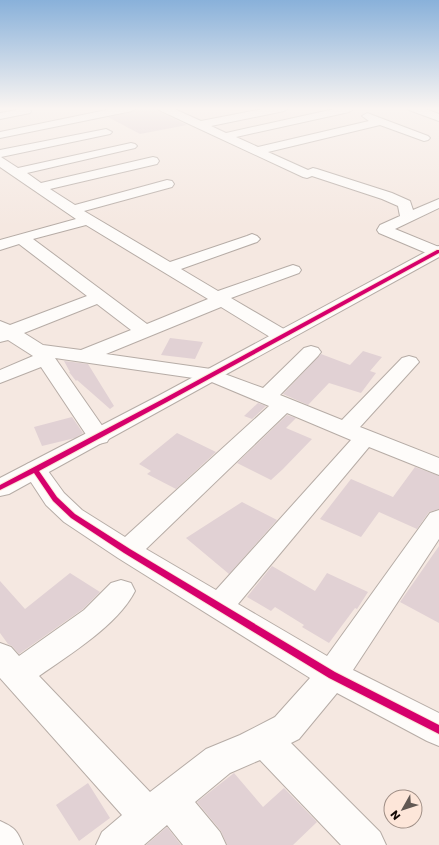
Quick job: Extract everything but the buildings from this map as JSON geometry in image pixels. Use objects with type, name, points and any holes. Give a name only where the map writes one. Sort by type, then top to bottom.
[{"type":"street","points":[[0,154],[32,147]]},
{"type":"street","points":[[16,172],[125,147]]},
{"type":"street","points":[[250,147],[310,173],[387,196],[405,204],[407,218]]},
{"type":"street","points":[[256,150],[267,147]]},
{"type":"street","points":[[0,161],[88,220],[282,336]]},
{"type":"street","points":[[40,188],[153,161]]},
{"type":"street","points":[[72,210],[167,184]]},
{"type":"street","points":[[438,252],[384,230],[385,228],[439,203]]},
{"type":"street","points":[[0,245],[88,220]]},
{"type":"street","points":[[21,238],[144,331]]},
{"type":"street","points":[[168,268],[252,239]]},
{"type":"street","points":[[0,488],[99,437],[438,252]]},
{"type":"street","points":[[83,357],[219,298],[293,270]]},
{"type":"street","points":[[3,332],[99,297]]},
{"type":"street","points":[[3,332],[42,354],[83,357],[211,375],[356,433],[437,462]]},
{"type":"street","points":[[127,551],[275,401],[312,352]]},
{"type":"street","points":[[0,377],[42,354]]},
{"type":"street","points":[[42,354],[99,437]]},
{"type":"street","points":[[219,606],[356,433],[409,362]]},
{"type":"street","points":[[35,470],[63,508],[73,516],[127,551],[219,606],[326,684],[439,730]]},
{"type":"street","points":[[115,845],[218,761],[252,748],[276,734],[326,684],[439,519]]},
{"type":"street","points":[[121,591],[94,619],[9,666],[159,808],[207,845]]},
{"type":"street","points":[[276,734],[367,845]]},
{"type":"street","points":[[0,840],[4,845]]},
{"type":"cycle path","points":[[0,488],[439,251]]},
{"type":"cycle path","points":[[35,470],[55,499],[73,516],[127,551],[332,675],[439,730]]}]
